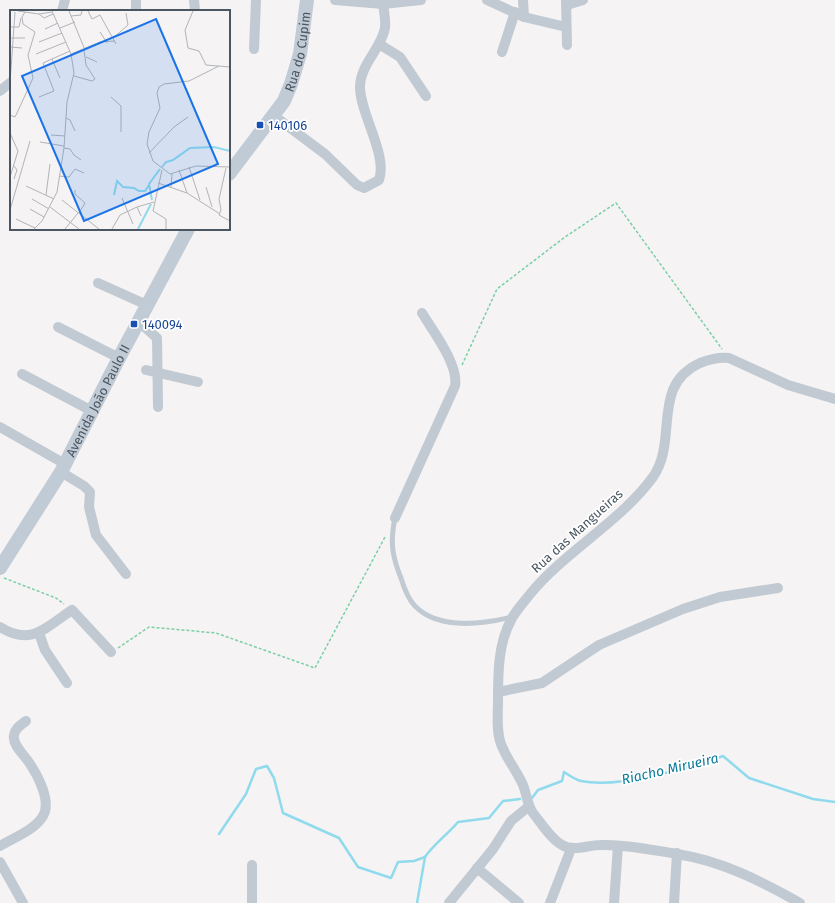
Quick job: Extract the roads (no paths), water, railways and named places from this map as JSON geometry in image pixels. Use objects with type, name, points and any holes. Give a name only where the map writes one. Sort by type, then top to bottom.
[{"type":"main road","name":"Rua do Cupim","points":[[273,115],[284,101],[300,54],[307,0]]},
{"type":"main road","points":[[230,173],[273,115]]},
{"type":"main road","name":"Avenida João Paulo II","points":[[0,568],[64,468],[138,321],[187,230]]},
{"type":"street","points":[[62,10],[65,0]]},
{"type":"street","points":[[194,0],[195,10]]},
{"type":"street","points":[[254,49],[256,0]]},
{"type":"street","points":[[334,0],[387,2],[421,0]]},
{"type":"street","points":[[487,0],[520,15],[566,27]]},
{"type":"street","points":[[502,52],[520,15],[523,0]]},
{"type":"street","points":[[567,45],[566,2],[583,0]]},
{"type":"street","points":[[273,115],[325,154],[347,176],[364,188],[379,180],[381,174],[375,141],[360,87],[363,71],[379,44],[385,27],[387,2]]},
{"type":"street","points":[[379,44],[400,57],[426,96]]},
{"type":"street","points":[[0,91],[10,83]]},
{"type":"street","points":[[98,283],[147,305]]},
{"type":"street","points":[[395,518],[455,386],[456,379],[446,354],[422,313]]},
{"type":"street","points":[[138,321],[157,338],[158,407]]},
{"type":"street","points":[[58,328],[119,358]]},
{"type":"street","name":"Rua das Mangueiras","points":[[528,807],[525,790],[520,778],[500,742],[498,729],[498,692],[502,646],[513,616],[549,572],[624,507],[654,475],[664,448],[668,405],[671,392],[676,382],[695,366],[719,357],[729,358],[793,387],[835,399]]},
{"type":"street","points":[[146,370],[198,382]]},
{"type":"street","points":[[22,374],[92,411]]},
{"type":"street","points":[[0,427],[64,468],[90,492],[89,507],[96,535],[126,574]]},
{"type":"street","points":[[498,692],[542,683],[599,644],[683,609],[720,597],[778,588]]},
{"type":"street","points":[[0,627],[17,636],[39,633],[72,610],[111,652]]},
{"type":"street","points":[[39,633],[45,650],[67,683]]},
{"type":"street","points":[[0,846],[38,822],[45,811],[45,801],[38,779],[15,742],[14,734],[18,726],[26,722]]},
{"type":"street","points":[[449,903],[493,849],[511,821],[528,807],[562,845],[571,849],[601,845],[618,846],[676,853],[700,858],[736,869],[800,903]]},
{"type":"street","points":[[614,903],[618,846]]},
{"type":"street","points":[[550,903],[571,849]]},
{"type":"street","points":[[674,903],[676,853]]},
{"type":"street","points":[[0,862],[23,903]]},
{"type":"street","points":[[252,865],[252,903]]},
{"type":"street","points":[[477,868],[519,903]]},
{"type":"lane","points":[[395,518],[391,543],[395,564],[407,594],[414,605],[424,614],[439,620],[468,622],[496,620],[513,616]]},
{"type":"waterway","name":"Riacho Mirueira","points":[[532,798],[538,790],[562,781],[564,772],[574,779],[581,781],[596,783],[614,782],[652,776],[723,756],[749,778],[813,799],[835,802]]},
{"type":"waterway","points":[[219,834],[246,794],[256,769],[267,766],[274,778],[283,813],[339,838],[358,867],[391,878],[398,862],[414,861],[425,857]]},
{"type":"waterway","name":"Riacho Mirueira","points":[[417,903],[425,857],[437,843],[458,822],[489,818],[503,801],[520,799]]},
{"type":"place","name":"140106","points":[[260,125]]},
{"type":"place","name":"140094","points":[[134,324]]}]
